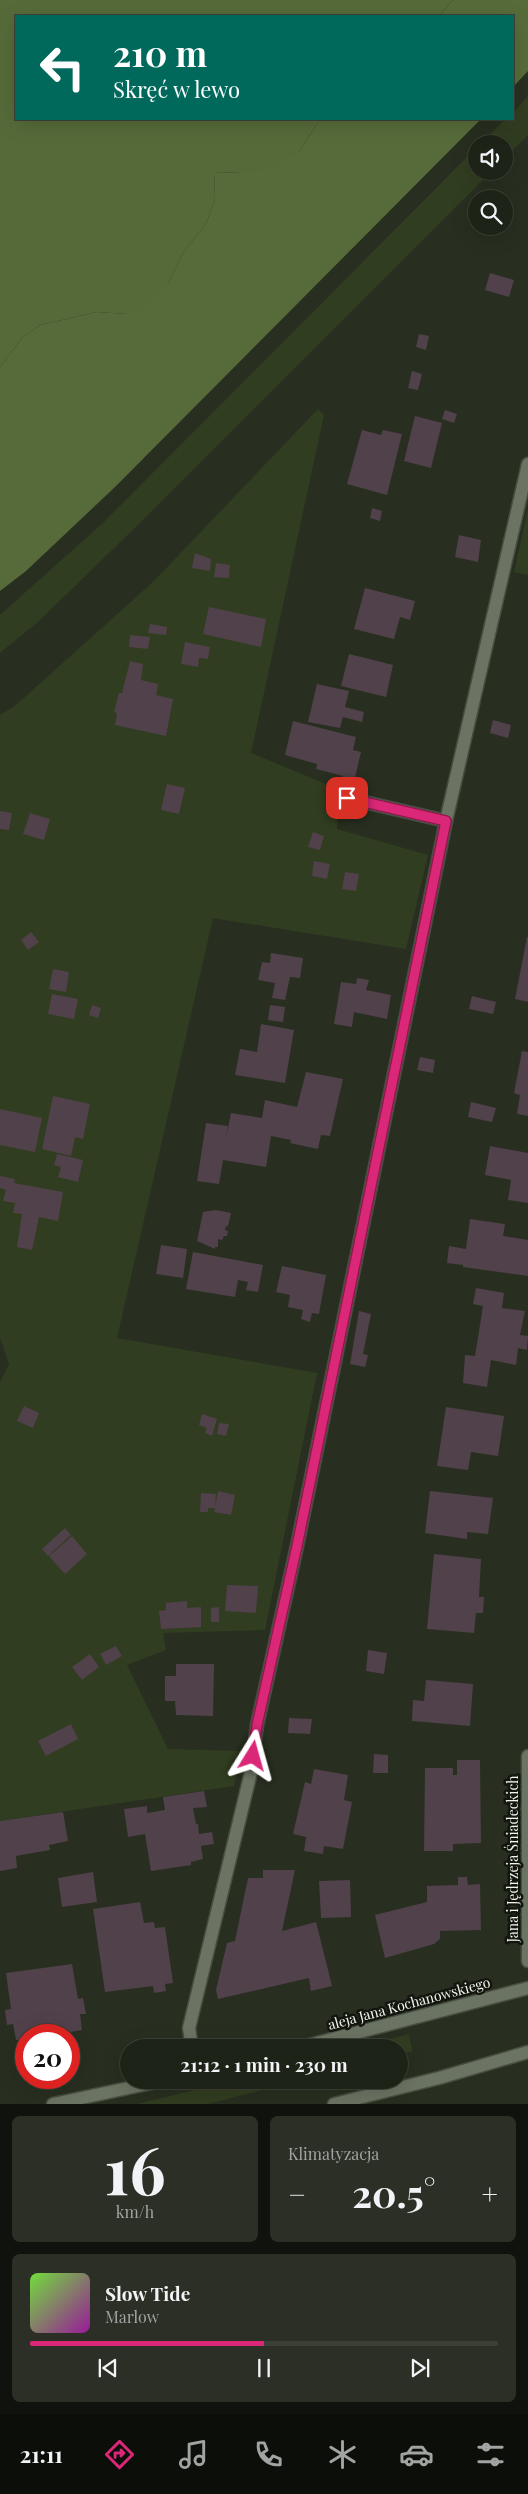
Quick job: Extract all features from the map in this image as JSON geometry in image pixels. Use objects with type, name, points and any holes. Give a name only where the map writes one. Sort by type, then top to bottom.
[{"type":"main road","points":[[191,2039],[189,2028],[251,1772],[257,1725],[297,1546],[446,821],[528,464]]},
{"type":"main road","points":[[347,798],[446,821]]},
{"type":"main road","name":"Jana i Jędrzeja Śniadeckich","points":[[528,1756],[528,1961]]},
{"type":"main road","name":"aleja Jana Kochanowskiego","points":[[332,2039],[528,1988]]},
{"type":"main road","points":[[334,2104],[438,2078],[528,2052]]},
{"type":"main road","points":[[53,2104],[124,2089]]},
{"type":"shaded area","points":[[0,0],[453,0],[440,15],[15,15],[15,120],[319,120],[299,152],[268,170],[241,173],[214,172],[215,199],[206,224],[183,253],[169,282],[145,308],[128,314],[97,312],[40,325],[22,338],[0,367]]},
{"type":"shaded area","points":[[453,0],[528,0],[528,71],[514,86],[514,15],[440,15]]},
{"type":"shaded area","points":[[528,96],[528,135],[513,150],[513,135],[490,135],[504,120],[514,120],[514,111]]},
{"type":"shaded area","points":[[319,120],[480,120],[115,487],[26,571],[0,591],[0,367],[22,338],[40,325],[97,312],[128,314],[169,282],[183,253],[206,224],[215,199],[214,172],[241,173],[299,152]]},
{"type":"shaded area","points":[[468,156],[468,180],[483,180],[473,190],[468,190],[468,195],[144,519],[39,621],[0,653],[0,615],[104,522]]},
{"type":"shaded area","points":[[318,409],[324,415],[251,753],[338,789],[337,829],[428,855],[406,949],[213,918],[117,1338],[317,1373],[265,1630],[163,1633],[166,1650],[127,1665],[168,1749],[241,1751],[234,1786],[0,1821],[0,1382],[9,1364],[0,1338],[0,715],[16,705],[154,581]]},
{"type":"shaded area","points":[[528,509],[528,575],[514,572]]},
{"type":"shaded area","points":[[409,2034],[412,2051],[408,2052],[408,2039],[391,2039]]},
{"type":"shaded area","points":[[200,2089],[266,2089],[208,2104],[137,2104]]},
{"type":"building","points":[[490,273],[514,280],[509,297],[485,290]]},
{"type":"building","points":[[419,334],[429,336],[426,350],[416,347]]},
{"type":"building","points":[[412,371],[422,374],[418,390],[408,388]]},
{"type":"building","points":[[445,410],[457,414],[454,423],[442,419]]},
{"type":"building","points":[[415,416],[442,423],[431,468],[404,461]]},
{"type":"building","points":[[362,430],[381,435],[383,430],[402,434],[387,495],[347,484]]},
{"type":"building","points":[[372,508],[382,511],[380,521],[370,518]]},
{"type":"building","points":[[459,535],[481,540],[478,562],[455,557]]},
{"type":"building","points":[[195,553],[211,559],[210,571],[192,568]]},
{"type":"building","points":[[216,563],[230,565],[229,578],[214,577]]},
{"type":"building","points":[[365,588],[415,601],[410,620],[400,617],[394,639],[354,629]]},
{"type":"building","points":[[209,607],[266,619],[261,647],[203,634]]},
{"type":"building","points":[[150,624],[167,627],[166,635],[148,633]]},
{"type":"building","points":[[130,635],[150,637],[148,649],[129,647]]},
{"type":"building","points":[[185,642],[210,647],[208,659],[199,658],[198,667],[181,664]]},
{"type":"building","points":[[349,654],[393,665],[386,697],[341,686]]},
{"type":"building","points":[[130,661],[143,664],[141,680],[158,684],[156,695],[173,699],[166,736],[115,725],[117,713],[114,712],[119,693],[122,693]]},
{"type":"building","points":[[317,684],[349,691],[345,707],[364,712],[362,722],[343,717],[340,728],[308,722]]},
{"type":"building","points":[[493,720],[511,725],[508,738],[490,733]]},
{"type":"building","points":[[293,721],[356,737],[353,750],[361,752],[352,790],[340,787],[343,776],[316,769],[317,764],[285,755]]},
{"type":"building","points":[[167,784],[185,788],[179,814],[161,810]]},
{"type":"building","points":[[0,811],[12,813],[9,830],[0,829]]},
{"type":"building","points":[[30,813],[50,819],[44,840],[23,834]]},
{"type":"building","points":[[313,832],[324,836],[320,850],[308,847]]},
{"type":"building","points":[[314,861],[330,864],[327,879],[312,876]]},
{"type":"building","points":[[345,872],[359,874],[356,891],[342,889]]},
{"type":"building","points":[[31,932],[39,942],[28,950],[21,940]]},
{"type":"building","points":[[528,937],[528,1002],[515,999]]},
{"type":"building","points":[[271,953],[303,958],[300,978],[290,977],[285,1000],[272,998],[275,983],[258,980],[262,962],[270,963]]},
{"type":"building","points":[[53,969],[69,972],[66,992],[49,989]]},
{"type":"building","points":[[357,978],[369,980],[366,990],[391,995],[387,1019],[354,1012],[352,1027],[334,1024],[341,982],[356,984]]},
{"type":"building","points":[[52,994],[78,999],[74,1019],[48,1014]]},
{"type":"building","points":[[472,996],[496,1002],[493,1014],[469,1009]]},
{"type":"building","points":[[92,1005],[101,1008],[98,1018],[89,1015]]},
{"type":"building","points":[[270,1005],[285,1007],[283,1022],[268,1020]]},
{"type":"building","points":[[261,1024],[294,1030],[285,1083],[235,1075],[240,1049],[257,1052]]},
{"type":"building","points":[[522,1051],[528,1052],[528,1116],[517,1114],[520,1095],[514,1093]]},
{"type":"building","points":[[420,1057],[435,1060],[433,1073],[417,1070]]},
{"type":"building","points":[[306,1072],[343,1079],[330,1136],[321,1135],[318,1149],[290,1143],[291,1140],[271,1136],[266,1167],[223,1160],[219,1184],[197,1181],[206,1123],[228,1126],[226,1139],[231,1113],[262,1118],[265,1100],[297,1107]]},
{"type":"building","points":[[53,1096],[90,1104],[83,1139],[75,1137],[71,1156],[42,1149]]},
{"type":"building","points":[[471,1102],[496,1108],[492,1122],[468,1117]]},
{"type":"building","points":[[0,1109],[42,1118],[35,1152],[0,1145]]},
{"type":"building","points":[[490,1146],[528,1153],[528,1203],[508,1200],[511,1180],[485,1175]]},
{"type":"building","points":[[57,1154],[83,1160],[78,1182],[58,1177],[61,1167],[54,1165]]},
{"type":"building","points":[[0,1176],[15,1179],[14,1183],[63,1192],[58,1221],[39,1217],[32,1250],[17,1247],[22,1214],[13,1213],[15,1203],[3,1201],[6,1190],[0,1188]]},
{"type":"building","points":[[216,1210],[231,1213],[225,1230],[228,1231],[227,1236],[224,1236],[222,1240],[218,1239],[218,1247],[215,1247],[215,1249],[197,1241],[203,1212]]},
{"type":"building","points":[[470,1219],[505,1224],[503,1236],[528,1240],[528,1276],[447,1263],[449,1246],[466,1249]]},
{"type":"building","points":[[161,1245],[187,1249],[183,1278],[156,1274]]},
{"type":"building","points":[[193,1252],[263,1265],[258,1292],[246,1290],[248,1282],[238,1280],[235,1297],[186,1289]]},
{"type":"building","points":[[282,1266],[326,1275],[319,1314],[312,1313],[310,1322],[301,1319],[303,1310],[288,1307],[290,1295],[276,1292]]},
{"type":"building","points":[[476,1288],[504,1293],[502,1308],[525,1311],[520,1335],[528,1336],[527,1350],[518,1348],[516,1365],[491,1360],[487,1387],[463,1383],[465,1355],[475,1356],[483,1306],[473,1304]]},
{"type":"building","points":[[359,1311],[371,1314],[363,1354],[368,1355],[365,1367],[350,1364]]},
{"type":"building","points":[[24,1406],[39,1413],[33,1428],[17,1421]]},
{"type":"building","points":[[446,1407],[504,1416],[498,1456],[471,1452],[468,1470],[437,1466]]},
{"type":"building","points":[[202,1414],[217,1419],[212,1436],[205,1433],[207,1428],[199,1425]]},
{"type":"building","points":[[219,1423],[229,1424],[226,1436],[217,1434]]},
{"type":"building","points":[[218,1491],[235,1495],[231,1515],[214,1512]]},
{"type":"building","points":[[430,1491],[493,1498],[488,1534],[467,1532],[467,1539],[425,1533]]},
{"type":"building","points":[[201,1493],[216,1494],[215,1508],[208,1508],[208,1512],[200,1512]]},
{"type":"building","points":[[65,1528],[71,1535],[48,1556],[42,1549]]},
{"type":"building","points":[[72,1536],[87,1554],[65,1574],[49,1556]]},
{"type":"building","points":[[434,1554],[481,1559],[479,1597],[484,1597],[483,1613],[476,1613],[474,1633],[427,1629]]},
{"type":"building","points":[[227,1585],[258,1586],[256,1613],[225,1611]]},
{"type":"building","points":[[187,1601],[187,1608],[201,1607],[201,1627],[161,1629],[159,1611],[166,1610],[166,1603]]},
{"type":"building","points":[[219,1607],[219,1622],[211,1622],[211,1608]]},
{"type":"building","points":[[116,1646],[122,1656],[106,1665],[100,1654]]},
{"type":"building","points":[[368,1650],[387,1653],[384,1674],[366,1671]]},
{"type":"building","points":[[90,1654],[99,1667],[82,1680],[72,1667]]},
{"type":"building","points":[[176,1664],[214,1664],[213,1716],[176,1715],[175,1701],[165,1701],[165,1676],[176,1676]]},
{"type":"building","points":[[426,1680],[473,1684],[470,1726],[412,1721],[413,1700],[424,1701]]},
{"type":"building","points":[[289,1718],[312,1719],[310,1734],[288,1733]]},
{"type":"building","points":[[71,1724],[78,1739],[46,1756],[38,1741]]},
{"type":"building","points":[[374,1754],[388,1755],[388,1773],[373,1773]]},
{"type":"building","points":[[457,1760],[480,1760],[481,1843],[453,1844],[453,1851],[424,1851],[425,1768],[453,1768],[453,1775],[457,1775]]},
{"type":"building","points":[[314,1769],[348,1775],[344,1800],[352,1802],[343,1849],[324,1846],[323,1854],[304,1851],[306,1837],[293,1834],[305,1782],[311,1784]]},
{"type":"building","points":[[204,1791],[207,1807],[193,1808],[196,1824],[198,1824],[199,1834],[212,1832],[214,1844],[201,1846],[203,1859],[191,1862],[191,1865],[151,1871],[145,1834],[128,1837],[124,1809],[147,1806],[147,1813],[165,1810],[163,1797]]},
{"type":"building","points":[[63,1812],[68,1841],[49,1845],[50,1850],[16,1856],[17,1868],[0,1871],[0,1821]]},
{"type":"building","points":[[263,1870],[295,1870],[282,1931],[316,1922],[332,1986],[311,1991],[309,1978],[218,1999],[216,1990],[227,1943],[235,1941],[248,1878],[263,1878]]},
{"type":"building","points":[[93,1872],[97,1902],[62,1907],[58,1878]]},
{"type":"building","points":[[458,1877],[467,1877],[468,1885],[480,1884],[481,1930],[440,1931],[440,1939],[434,1944],[385,1958],[375,1915],[427,1902],[427,1886],[458,1885]]},
{"type":"building","points":[[350,1880],[351,1917],[321,1918],[319,1881]]},
{"type":"building","points":[[140,1902],[144,1923],[154,1922],[155,1928],[165,1927],[173,1983],[165,1984],[166,1991],[154,1993],[153,1986],[105,1992],[93,1909]]},
{"type":"building","points":[[72,1964],[78,1999],[83,1998],[86,2014],[80,2014],[82,2030],[80,2030],[80,2024],[15,2024],[15,2035],[13,2024],[7,2025],[5,2010],[11,2009],[6,1973]]},
{"type":"route","points":[[253,1756],[257,1725],[297,1546],[422,947],[446,821],[347,798]]}]
